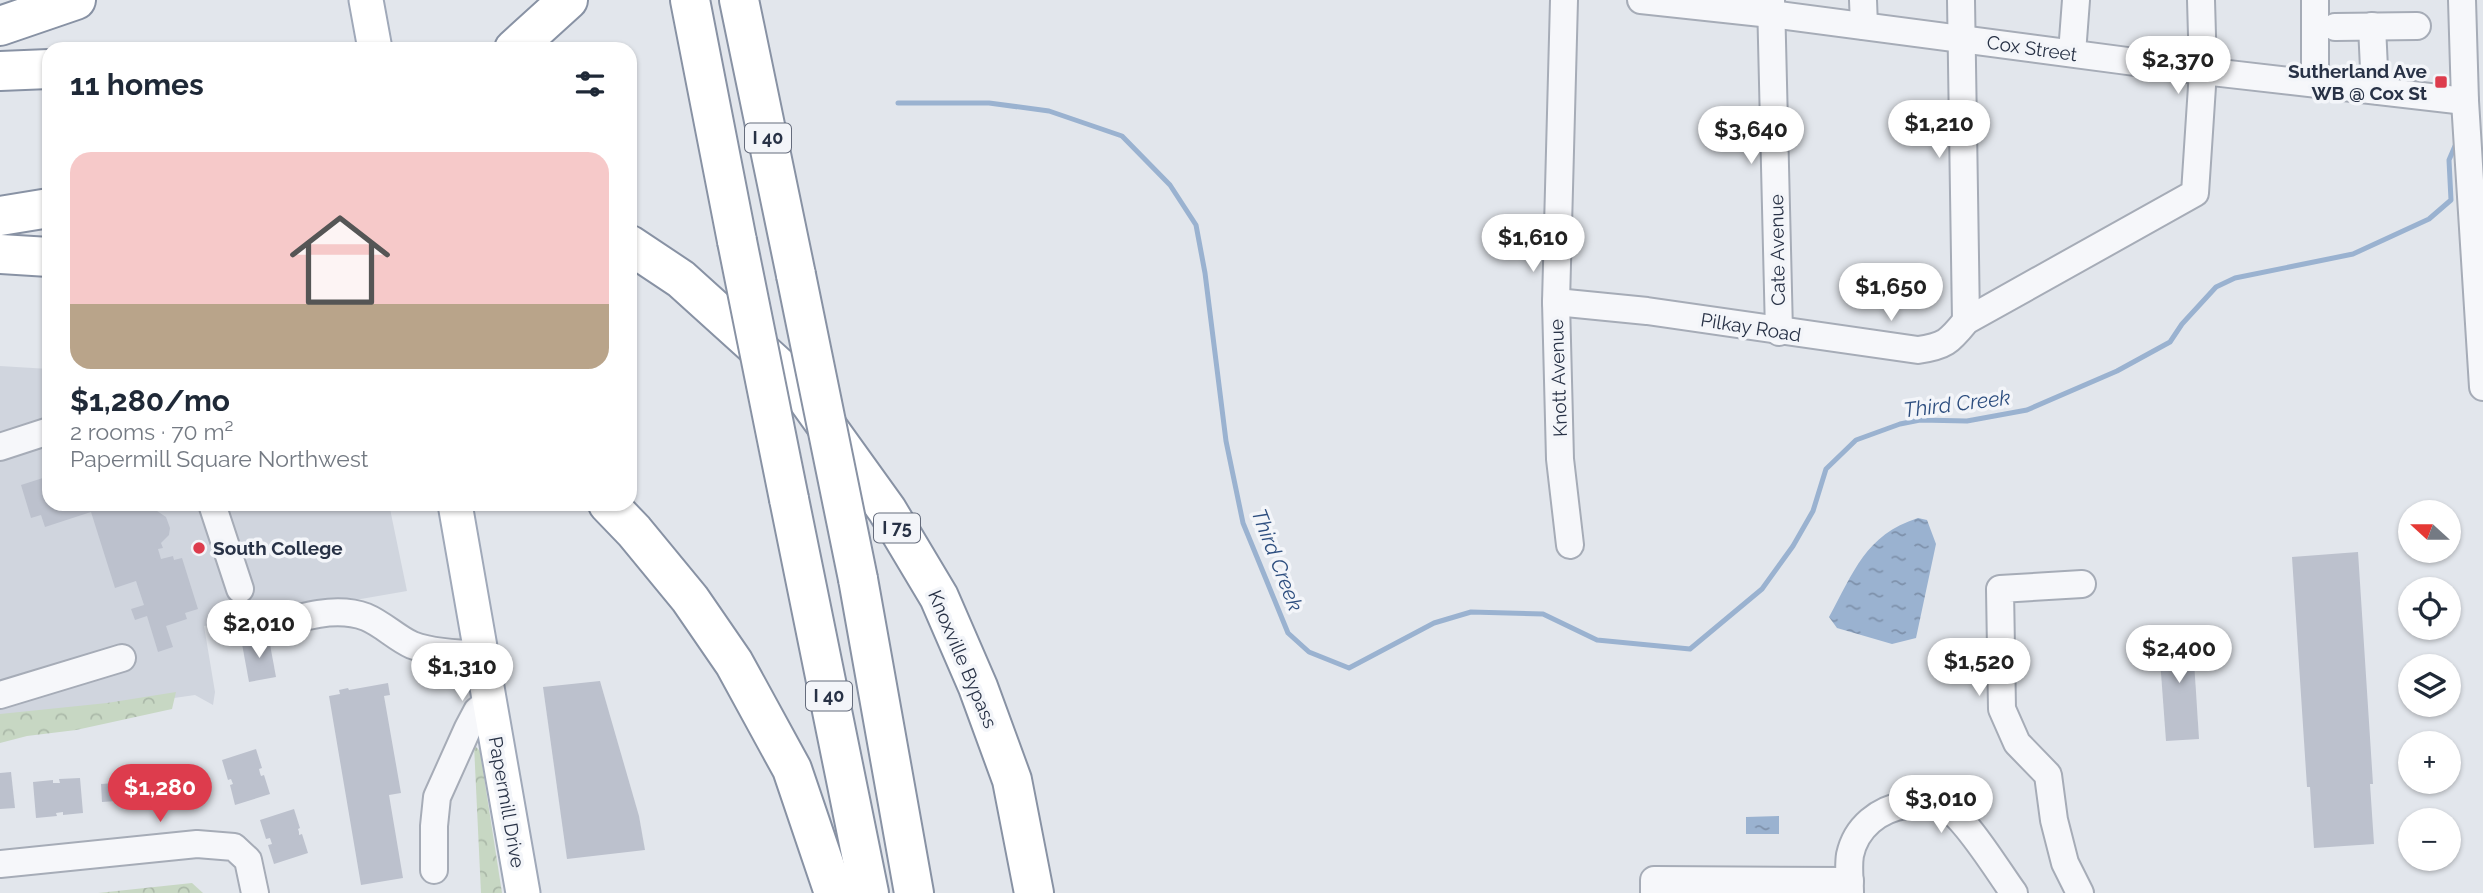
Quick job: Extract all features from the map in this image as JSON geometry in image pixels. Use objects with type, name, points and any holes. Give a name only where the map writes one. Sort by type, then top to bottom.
[{"type":"highway","points":[[0,26],[76,0]]},
{"type":"highway","points":[[522,42],[568,0]]},
{"type":"highway","name":"I 40","points":[[690,0],[869,893]]},
{"type":"highway","name":"I 40","points":[[739,0],[858,579],[914,893]]},
{"type":"highway","points":[[0,71],[42,69]]},
{"type":"highway","points":[[0,216],[42,209]]},
{"type":"highway","name":"Knoxville Bypass","points":[[637,250],[681,279],[795,382],[887,510],[939,597],[978,687],[1012,780],[1034,893]]},
{"type":"highway","points":[[0,254],[42,257]]},
{"type":"highway","points":[[615,511],[690,598],[734,663],[792,769],[834,893]]},
{"type":"main road","points":[[366,0],[374,42]]},
{"type":"main road","name":"Papermill Drive","points":[[456,511],[523,893]]},
{"type":"street","name":"Knott Avenue","points":[[1564,0],[1556,302],[1560,459],[1570,545]]},
{"type":"street","name":"Cox Street","points":[[1641,0],[1863,13],[1960,38],[2203,71],[2465,101]]},
{"type":"street","points":[[1961,0],[1966,321]]},
{"type":"street","points":[[2072,53],[2076,0]]},
{"type":"street","points":[[2201,0],[2203,71]]},
{"type":"street","points":[[2315,0],[2315,83]]},
{"type":"street","name":"Cate Avenue","points":[[1771,7],[1779,331]]},
{"type":"street","points":[[2469,11],[2465,101],[2483,387]]},
{"type":"street","points":[[2372,26],[2375,90]]},
{"type":"street","points":[[2335,27],[2417,26]]},
{"type":"street","name":"Pilkay Road","points":[[1556,302],[1647,311],[1918,350],[1935,348],[1951,340],[1966,321],[2195,193],[2203,71]]},
{"type":"street","points":[[0,447],[42,433]]},
{"type":"street","points":[[214,511],[240,589]]},
{"type":"street","points":[[2080,893],[2065,863],[2054,820],[2048,775],[2017,743],[2002,709],[2000,589],[2082,584]]},
{"type":"street","points":[[256,631],[305,616],[334,613],[365,617],[412,645],[481,654]]},
{"type":"street","points":[[0,695],[122,658]]},
{"type":"street","points":[[434,870],[437,797],[477,711],[489,701]]},
{"type":"street","points":[[1654,893],[1654,880],[1850,887],[1850,857],[1857,837],[1869,821],[1889,808],[1916,803],[1943,806],[1962,821],[2014,893]]},
{"type":"street","points":[[0,864],[197,844],[234,847],[248,860],[255,893]]},
{"type":"shaded area","name":"South College","points":[[0,366],[42,369],[42,511],[390,511],[407,591],[204,626],[215,692],[213,705],[195,695],[0,723]]},
{"type":"green space","points":[[176,692],[172,709],[0,743],[0,714],[107,703]]},
{"type":"green space","points":[[474,745],[480,751],[502,893],[481,893]]},
{"type":"green space","points":[[192,883],[203,893],[98,893]]},
{"type":"water","points":[[1918,518],[1927,520],[1936,544],[1916,638],[1892,644],[1837,628],[1829,617],[1863,557],[1885,534]]},
{"type":"water","points":[[148,766],[155,769],[164,785],[155,801],[145,797],[141,772]]},
{"type":"water","points":[[1779,816],[1779,834],[1746,834],[1746,817]]},
{"type":"building","points":[[42,478],[42,511],[157,511],[166,517],[170,528],[169,535],[161,543],[163,548],[158,549],[161,559],[173,556],[174,560],[182,558],[198,609],[185,613],[187,619],[166,626],[173,647],[158,652],[147,616],[135,620],[131,609],[144,605],[136,581],[115,588],[91,512],[45,527],[41,515],[31,518],[21,485]]},
{"type":"building","points":[[2358,552],[2373,784],[2370,784],[2374,844],[2314,848],[2310,787],[2307,787],[2292,557]]},
{"type":"building","points":[[2192,630],[2199,739],[2166,741],[2158,632]]},
{"type":"building","points":[[269,639],[276,677],[249,682],[242,644]]},
{"type":"building","points":[[600,681],[639,816],[645,850],[567,859],[543,687]]},
{"type":"building","points":[[388,683],[390,695],[384,696],[401,793],[389,795],[403,878],[361,885],[329,696],[340,694],[339,690],[348,688],[349,690]]},
{"type":"building","points":[[256,749],[262,768],[259,769],[260,773],[261,776],[264,775],[270,794],[235,805],[230,785],[233,784],[231,779],[228,780],[222,760]]},
{"type":"building","points":[[11,772],[15,808],[0,809],[0,773]]},
{"type":"building","points":[[80,778],[83,813],[63,815],[63,812],[56,813],[57,816],[36,818],[33,782],[53,780],[53,783],[60,783],[59,779]]},
{"type":"building","points":[[129,782],[131,800],[102,802],[101,784]]},
{"type":"building","points":[[294,809],[300,828],[299,835],[302,834],[308,853],[274,864],[268,845],[272,844],[270,838],[266,839],[260,820]]},
{"type":"waterway","name":"Third Creek","points":[[898,103],[989,103],[1049,111],[1122,136],[1170,185],[1196,225],[1205,273],[1226,441],[1243,523],[1288,633],[1309,652],[1349,668],[1434,623],[1471,612],[1543,614],[1597,640],[1690,649],[1762,589],[1793,546],[1813,511],[1826,469],[1856,440],[1900,424],[1920,420],[1967,421],[2027,410],[2117,371],[2170,342],[2182,324],[2216,287],[2235,278],[2353,254],[2429,219],[2451,200],[2449,160],[2455,146]]},
{"type":"place","name":"Sutherland Ave WB @ Cox St","points":[[2441,82]]},
{"type":"place","name":"South College","points":[[199,548]]}]
